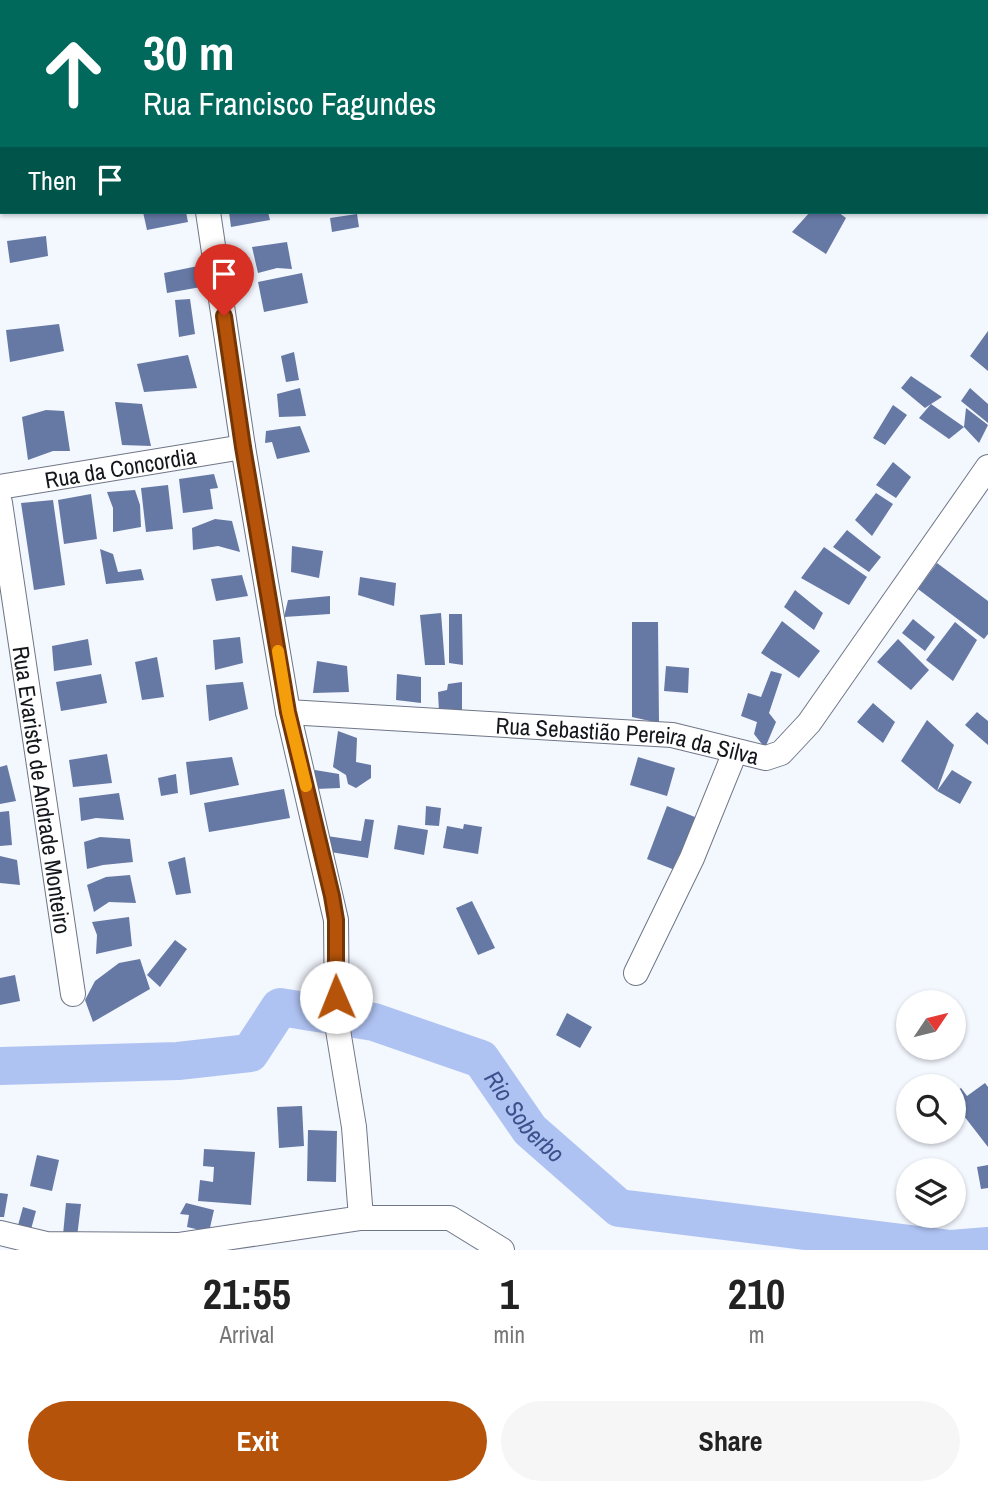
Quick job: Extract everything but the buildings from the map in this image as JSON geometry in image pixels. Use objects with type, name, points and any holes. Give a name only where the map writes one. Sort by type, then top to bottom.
[{"type":"street","points":[[208,214],[243,447],[288,712],[332,896],[337,944],[337,1024],[354,1127],[361,1218]]},
{"type":"street","name":"Rua da Concordia","points":[[0,487],[243,447]]},
{"type":"street","name":"Rua Sebastião Pereira da Silva","points":[[288,712],[672,735],[766,758],[781,753],[809,723],[988,467]]},
{"type":"street","name":"Rua Evaristo de Andrade Monteiro","points":[[0,503],[73,994]]},
{"type":"street","points":[[636,972],[692,858],[735,752]]},
{"type":"street","points":[[0,1233],[46,1244],[178,1245],[361,1218],[450,1218],[502,1250]]},
{"type":"waterway","name":"Rio Soberbo","points":[[0,1066],[178,1061],[250,1053],[280,1007],[374,1022],[481,1059],[530,1130],[619,1208],[951,1249],[988,1246]]},
{"type":"slow traffic","points":[[278,651],[288,712],[306,786]]},
{"type":"route","points":[[224,316],[243,447],[288,712],[336,920],[336,997]]}]
